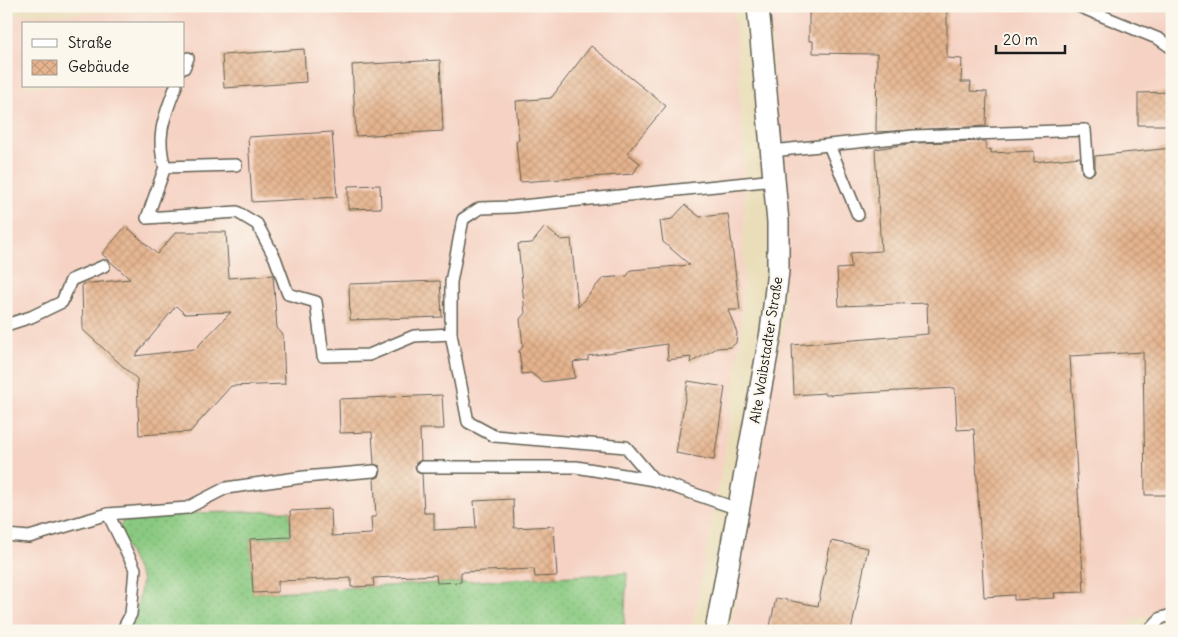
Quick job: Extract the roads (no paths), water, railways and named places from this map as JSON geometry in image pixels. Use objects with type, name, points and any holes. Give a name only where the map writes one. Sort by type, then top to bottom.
[{"type":"street","name":"Alte Waibstadter Straße","points":[[716,631],[771,332],[779,250],[772,151],[758,6]]},
{"type":"lane","points":[[1078,6],[1159,39],[1172,48]]},
{"type":"lane","points":[[175,88],[163,120],[159,151],[164,167],[146,218],[237,212],[257,224],[275,258],[288,294],[316,302],[323,356],[369,355],[414,336],[450,334]]},
{"type":"lane","points":[[772,151],[914,136],[1085,130],[1088,169]]},
{"type":"lane","points":[[829,145],[858,215]]},
{"type":"lane","points":[[164,167],[236,165]]},
{"type":"lane","points":[[654,480],[626,447],[494,436],[468,422],[450,334],[451,282],[463,219],[480,208],[512,207],[774,180]]},
{"type":"lane","points":[[6,324],[31,317],[62,302],[70,280],[104,266]]},
{"type":"lane","points":[[422,467],[576,467],[654,480],[738,509]]},
{"type":"lane","points":[[6,535],[29,537],[108,514],[187,508],[226,488],[304,477],[374,470]]},
{"type":"lane","points":[[108,514],[135,569],[132,614],[122,631]]},
{"type":"lane","points":[[1148,631],[1161,618],[1172,616]]}]
